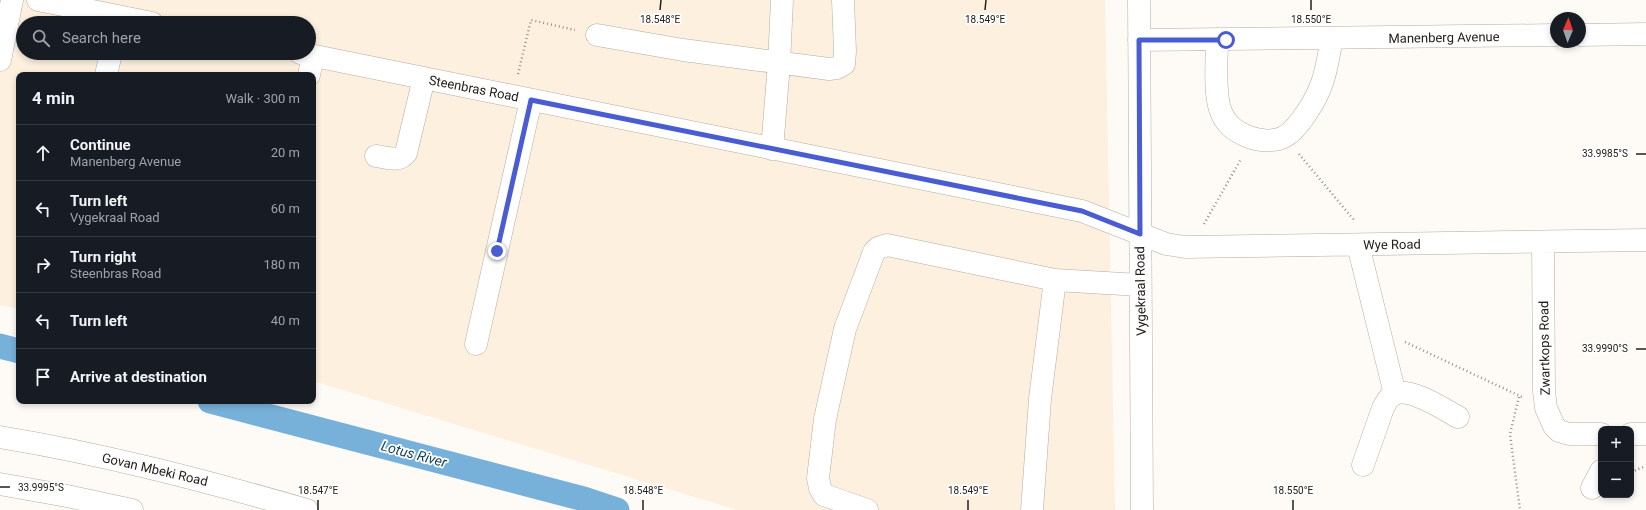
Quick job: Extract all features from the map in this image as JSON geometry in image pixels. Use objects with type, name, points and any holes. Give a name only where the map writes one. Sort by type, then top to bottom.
[{"type":"street","points":[[0,60],[12,0]]},
{"type":"street","points":[[38,0],[76,4],[108,16]]},
{"type":"street","points":[[772,148],[779,64],[782,0]]},
{"type":"street","points":[[597,35],[683,50],[779,64],[829,69],[837,68],[844,64],[846,51],[843,0]]},
{"type":"street","name":"Vygekraal Road","points":[[1139,0],[1142,510]]},
{"type":"street","points":[[1586,35],[1646,34]]},
{"type":"street","name":"Manenberg Avenue","points":[[1139,40],[1550,35]]},
{"type":"street","points":[[1217,39],[1217,86],[1219,108],[1226,121],[1236,132],[1253,139],[1268,140],[1285,137],[1306,114],[1322,83],[1332,38]]},
{"type":"street","points":[[107,72],[109,60]]},
{"type":"street","name":"Steenbras Road","points":[[307,61],[424,78],[1082,211],[1140,234]]},
{"type":"street","points":[[376,156],[397,159],[406,153],[424,78]]},
{"type":"street","points":[[476,344],[522,98]]},
{"type":"street","name":"Wye Road","points":[[1140,234],[1166,244],[1184,247],[1646,240]]},
{"type":"street","name":"Zwartkops Road","points":[[1543,242],[1544,399],[1554,426],[1560,431],[1569,434],[1598,434]]},
{"type":"street","points":[[868,510],[824,495],[820,488],[818,473],[825,418],[844,329],[874,252],[878,248],[887,245],[1055,280],[1140,285]]},
{"type":"street","points":[[1358,245],[1382,347],[1395,394]]},
{"type":"street","points":[[1032,510],[1040,399],[1055,280]]},
{"type":"street","points":[[1363,465],[1383,408],[1387,400],[1395,394],[1402,393],[1417,396],[1458,417]]},
{"type":"street","points":[[1634,434],[1646,434]]},
{"type":"street","name":"Govan Mbeki Road","points":[[0,437],[70,450],[151,468],[213,483],[308,510]]},
{"type":"street","points":[[0,484],[96,506],[132,510]]},
{"type":"path","points":[[522,98],[531,20],[597,35]]},
{"type":"path","points":[[1285,137],[1353,219],[1358,245]]},
{"type":"path","points":[[1184,247],[1198,234],[1253,139]]},
{"type":"path","points":[[1382,347],[1398,339],[1519,397],[1544,399]]},
{"type":"path","points":[[1519,397],[1510,434],[1520,510]]},
{"type":"path","points":[[1634,471],[1646,466]]},
{"type":"shaded area","points":[[0,0],[1105,0],[1115,510],[737,510],[316,382],[316,72],[16,72],[16,308],[0,305]]},
{"type":"waterway","name":"Lotus River","points":[[0,346],[16,350]]},
{"type":"waterway","name":"Lotus River","points":[[221,404],[584,499],[617,510]]},
{"type":"route","points":[[497,251],[531,100],[1082,211],[1140,234],[1139,40],[1226,40]]}]
